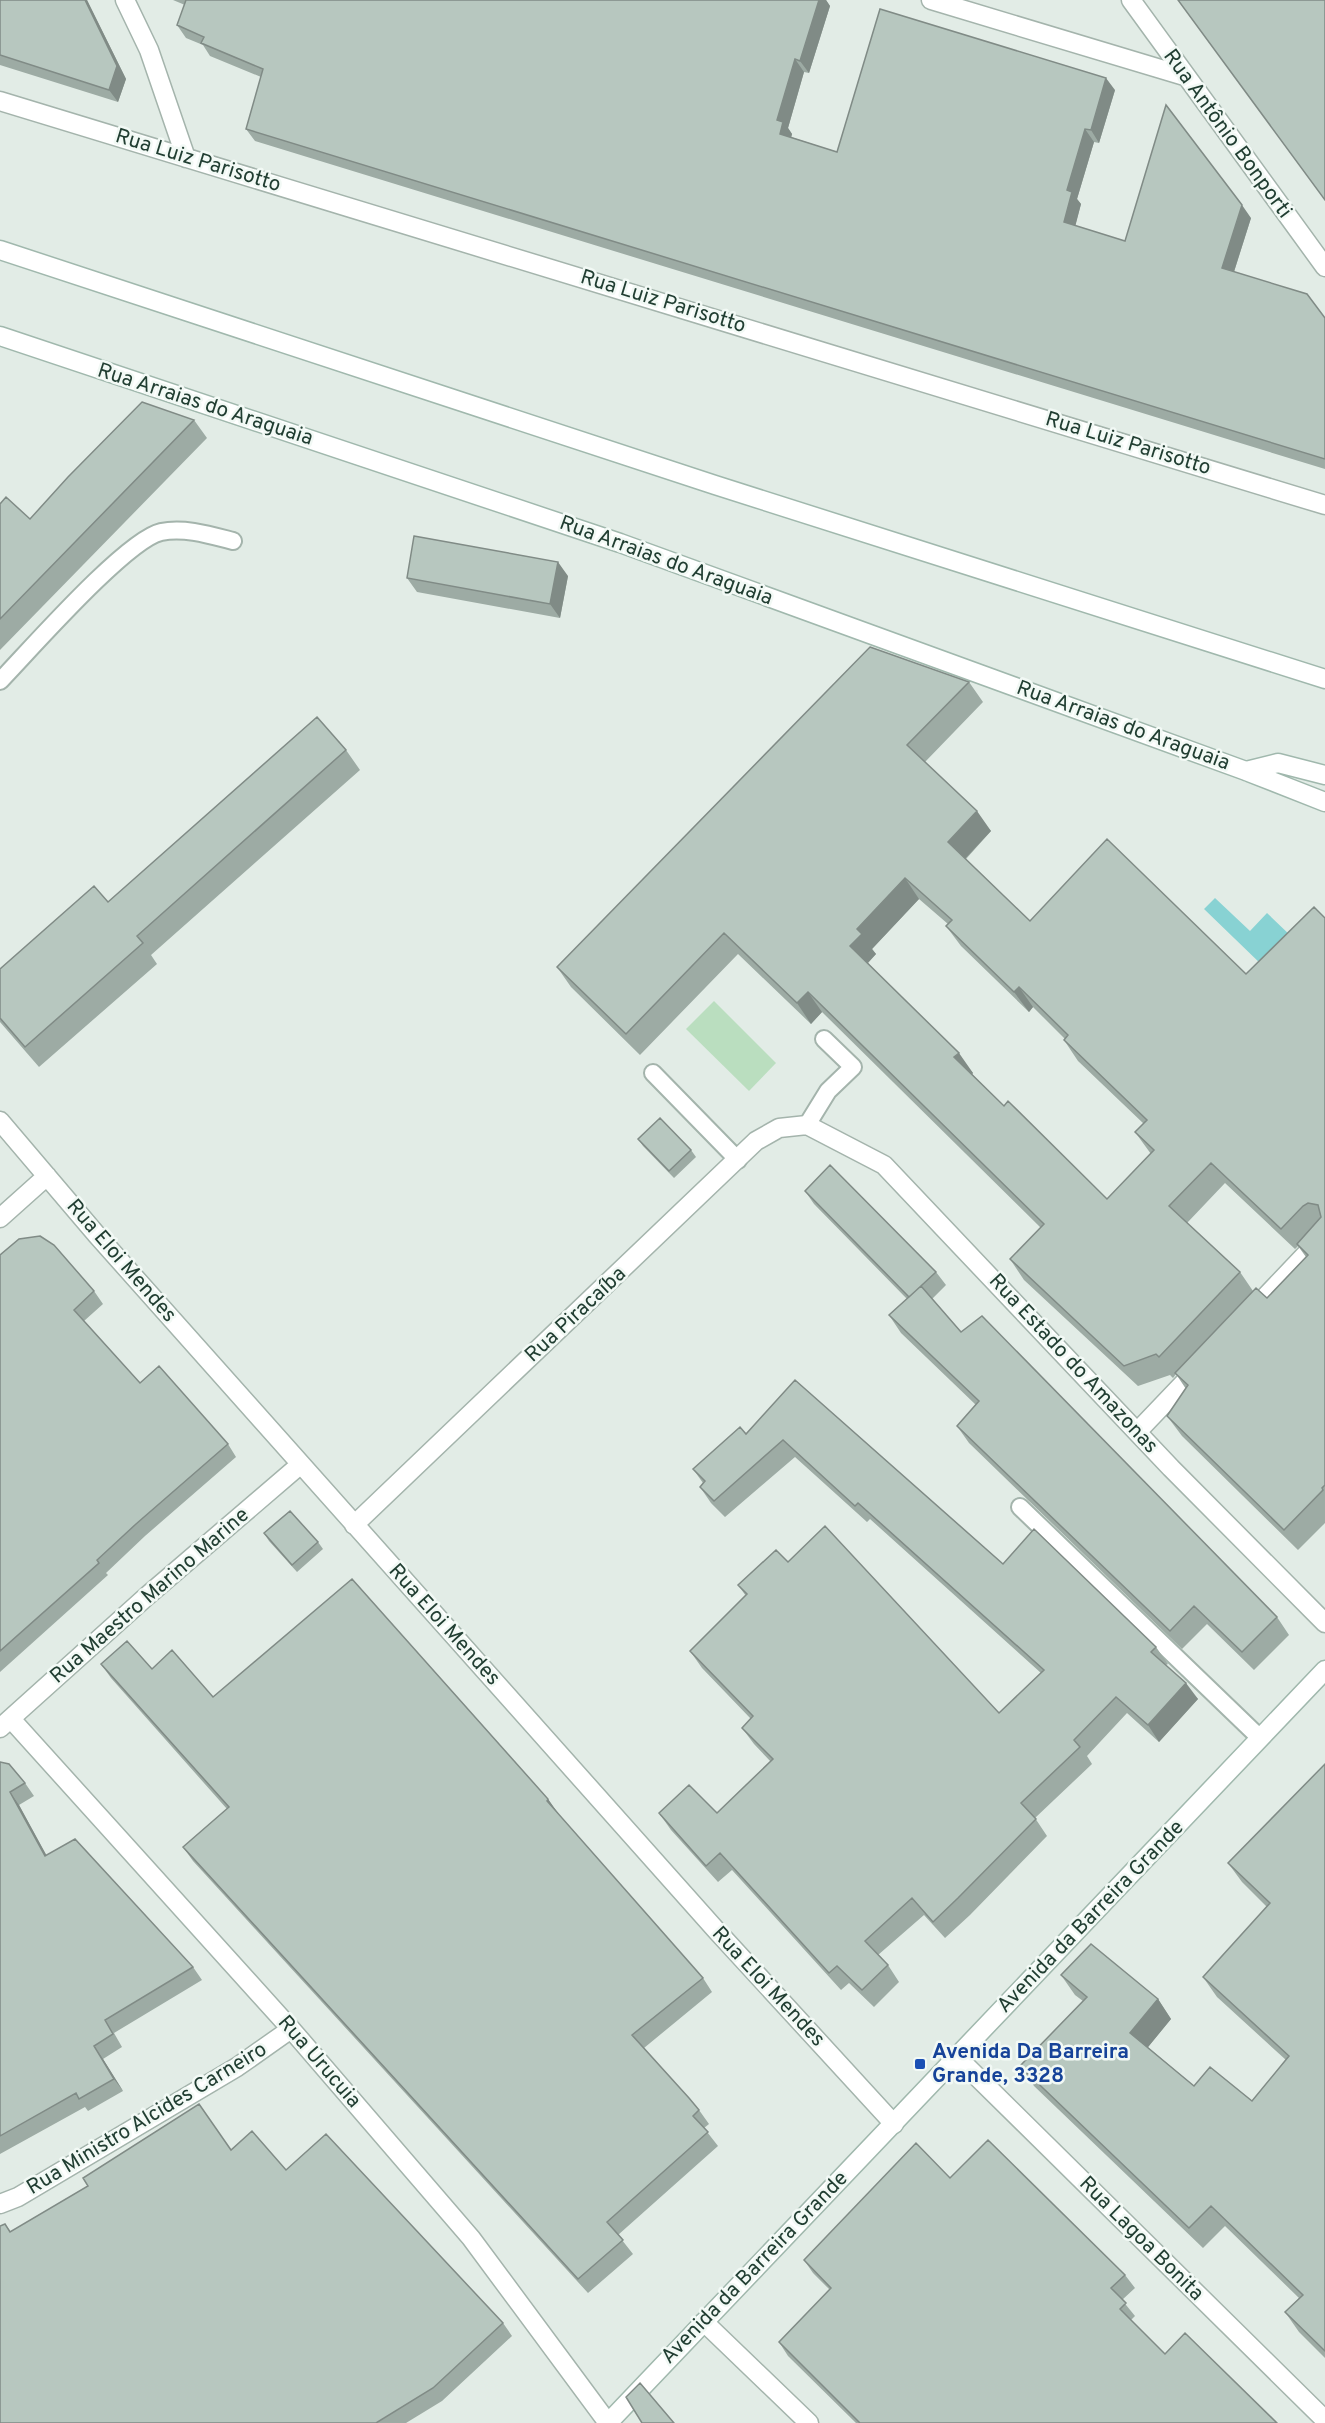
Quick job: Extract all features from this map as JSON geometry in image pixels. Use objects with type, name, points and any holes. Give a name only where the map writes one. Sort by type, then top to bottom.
[{"type":"street","points":[[125,0],[149,50],[186,158]]},
{"type":"street","points":[[931,0],[1184,76]]},
{"type":"street","name":"Rua Antônio Bonporti","points":[[1131,0],[1325,267]]},
{"type":"street","name":"Rua Luiz Parisotto","points":[[0,101],[1325,505]]},
{"type":"street","points":[[0,250],[714,485],[1325,679]]},
{"type":"street","name":"Rua Arraias do Araguaia","points":[[0,336],[620,543],[1246,771],[1325,802]]},
{"type":"street","points":[[1246,771],[1278,763],[1325,775]]},
{"type":"street","name":"Rua Eloi Mendes","points":[[0,1121],[354,1525],[716,1930],[894,2124]]},
{"type":"street","name":"Rua Piracaíba","points":[[354,1525],[756,1141],[779,1128],[807,1125]]},
{"type":"street","name":"Rua Estado do Amazonas","points":[[807,1125],[884,1165],[1137,1432],[1325,1623]]},
{"type":"street","points":[[0,1218],[47,1176]]},
{"type":"street","points":[[1235,1329],[1325,1234]]},
{"type":"street","points":[[1137,1432],[1211,1354]]},
{"type":"street","name":"Rua Maestro Marino Marine","points":[[5,1723],[147,1596],[301,1464]]},
{"type":"street","name":"Avenida da Barreira Grande","points":[[608,2423],[1325,1670]]},
{"type":"street","name":"Rua Urucuia","points":[[5,1723],[291,2029],[471,2238],[608,2423]]},
{"type":"street","name":"Rua Ministro Alcides Carneiro","points":[[0,2204],[18,2197],[227,2073],[291,2029]]},
{"type":"street","name":"Rua Lagoa Bonita","points":[[957,2057],[1325,2420]]},
{"type":"street","points":[[704,2322],[809,2423]]},
{"type":"lane","points":[[0,681],[127,551],[160,532],[195,531],[233,541]]},
{"type":"lane","points":[[807,1125],[828,1090],[853,1067],[824,1039]]},
{"type":"lane","points":[[653,1073],[738,1160]]},
{"type":"lane","points":[[1020,1508],[1260,1738]]},
{"type":"green space","points":[[714,1001],[776,1063],[749,1091],[686,1029]]},
{"type":"water","points":[[1215,898],[1250,931],[1267,913],[1292,937],[1264,967],[1204,909]]},
{"type":"building","points":[[0,0],[85,0],[117,66],[109,90],[0,55]]},
{"type":"building","points":[[186,0],[819,0],[800,61],[795,59],[777,120],[783,122],[780,134],[837,152],[880,9],[1106,78],[1091,130],[1085,129],[1067,190],[1072,192],[1064,222],[1125,241],[1166,105],[1242,205],[1222,268],[1307,294],[1325,318],[1325,459],[246,129],[263,69],[201,43],[204,37],[177,25]]},
{"type":"building","points":[[1178,0],[1325,0],[1325,200]]},
{"type":"building","points":[[142,402],[194,420],[0,619],[0,504],[6,497],[30,519]]},
{"type":"building","points":[[414,536],[558,562],[550,604],[407,578]]},
{"type":"building","points":[[870,647],[969,682],[907,745],[977,811],[948,842],[1030,921],[1107,839],[1246,974],[1314,907],[1325,918],[1325,1485],[1323,1490],[1284,1530],[1167,1416],[1188,1385],[1175,1373],[1256,1288],[1267,1298],[1308,1255],[1297,1244],[1321,1217],[1318,1205],[1308,1203],[1303,1206],[1281,1229],[1211,1163],[1169,1206],[1240,1272],[1159,1357],[1156,1354],[1124,1366],[1010,1259],[1044,1224],[808,992],[797,1003],[724,933],[626,1034],[557,967]],"holes":[[[905,878],[952,920],[946,926],[1014,992],[1019,987],[1068,1035],[1064,1040],[1147,1120],[1135,1132],[1154,1150],[1107,1199],[1008,1101],[1004,1106],[954,1057],[959,1053],[850,946],[862,934],[857,929]]]},
{"type":"building","points":[[317,717],[346,750],[137,936],[143,943],[25,1047],[0,1018],[0,969],[94,886],[108,902]]},
{"type":"building","points":[[660,1118],[691,1150],[669,1171],[638,1139]]},
{"type":"building","points":[[830,1165],[936,1272],[909,1297],[805,1191]]},
{"type":"building","points":[[40,1236],[54,1245],[94,1291],[74,1310],[140,1383],[159,1366],[228,1444],[136,1524],[97,1560],[99,1563],[0,1651],[0,1255],[19,1239]]},
{"type":"building","points":[[921,1286],[961,1332],[982,1316],[1277,1617],[1242,1652],[1194,1606],[1170,1631],[957,1426],[979,1401],[889,1315]]},
{"type":"building","points":[[795,1380],[1003,1564],[1034,1529],[1156,1647],[1151,1652],[1186,1683],[1148,1725],[1116,1697],[1074,1740],[1080,1747],[1021,1803],[1036,1819],[958,1898],[933,1922],[912,1898],[865,1941],[888,1965],[862,1990],[837,1966],[829,1973],[720,1853],[706,1866],[659,1813],[689,1785],[717,1813],[773,1759],[742,1728],[753,1716],[690,1651],[747,1594],[738,1585],[776,1550],[788,1562],[825,1526],[999,1713],[1044,1670],[858,1503],[855,1506],[783,1440],[714,1501],[700,1487],[705,1481],[693,1469],[740,1427],[746,1434]]},
{"type":"building","points":[[290,1511],[318,1542],[292,1565],[264,1533]]},
{"type":"building","points":[[352,1579],[548,1799],[547,1801],[703,1978],[632,2035],[699,2110],[693,2116],[708,2132],[607,2222],[623,2240],[578,2279],[183,1847],[229,1807],[101,1664],[127,1641],[152,1669],[172,1650],[213,1697]]},
{"type":"building","points":[[0,1762],[9,1764],[25,1783],[10,1792],[45,1856],[75,1839],[193,1967],[105,2020],[113,2034],[94,2046],[114,2079],[79,2099],[76,2093],[0,2136]]},
{"type":"building","points":[[1325,1764],[1325,2351],[1285,2312],[1303,2295],[1211,2206],[1189,2228],[1020,2066],[1087,1997],[1061,1975],[1091,1944],[1158,1999],[1130,2033],[1194,2086],[1210,2067],[1252,2101],[1289,2056],[1203,1977],[1270,1903],[1228,1863]]},
{"type":"building","points":[[199,2104],[231,2150],[252,2131],[286,2170],[326,2134],[503,2323],[433,2388],[376,2423],[0,2423],[0,2226],[5,2224],[10,2232],[88,2186],[83,2178]]},
{"type":"building","points":[[988,2140],[1125,2275],[1111,2288],[1126,2303],[1120,2309],[1165,2354],[1185,2333],[1277,2423],[860,2423],[779,2342],[831,2288],[804,2260],[916,2143],[950,2178]]},
{"type":"building","points":[[640,2383],[674,2423],[642,2423],[626,2397]]},
{"type":"place","name":"Avenida Da Barreira Grande, 3328","points":[[920,2064]]}]
